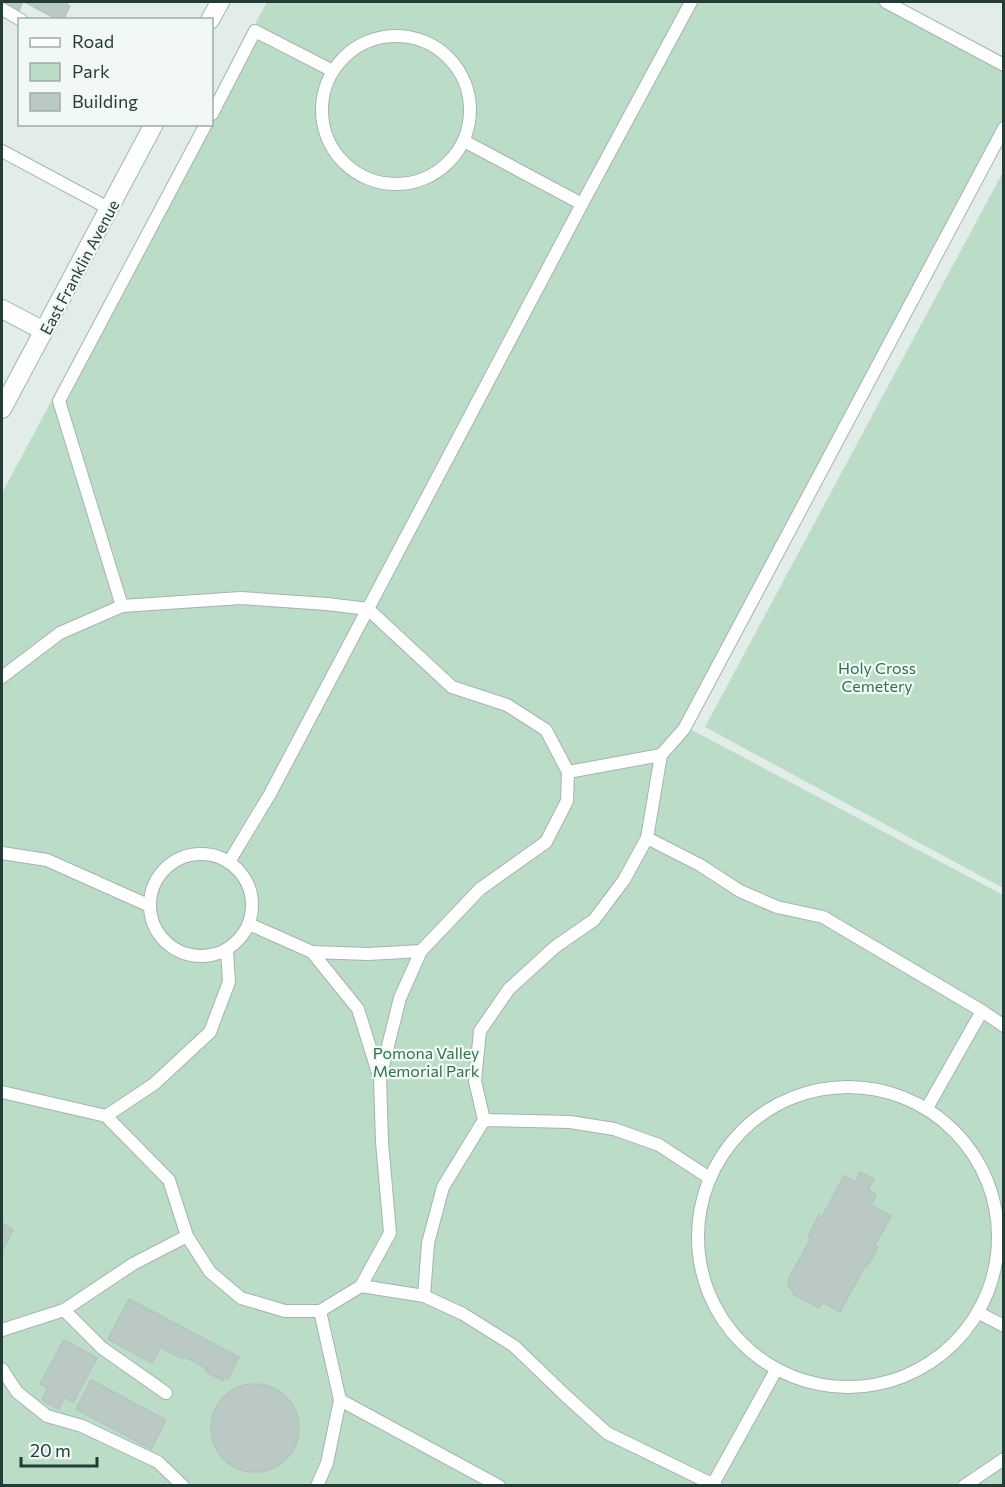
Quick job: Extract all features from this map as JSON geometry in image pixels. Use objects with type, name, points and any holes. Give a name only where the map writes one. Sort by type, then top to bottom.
[{"type":"street","points":[[211,18],[220,2]]},
{"type":"street","name":"East Franklin Avenue","points":[[2,409],[153,126]]},
{"type":"street","points":[[2,309],[44,331]]},
{"type":"lane","points":[[229,862],[270,794],[691,2]]},
{"type":"lane","points":[[886,2],[1004,65]]},
{"type":"lane","points":[[2,9],[18,18]]},
{"type":"lane","points":[[213,112],[255,31],[333,71]]},
{"type":"lane","points":[[385,36],[417,38],[426,42],[444,52],[462,74],[471,108],[464,141],[448,163],[421,180],[381,183],[348,167],[328,140],[322,106],[333,71],[342,59],[360,44],[385,36]]},
{"type":"lane","points":[[122,606],[59,401],[205,126]]},
{"type":"lane","points":[[424,1296],[428,1243],[443,1187],[484,1120],[475,1081],[480,1031],[509,989],[555,947],[594,920],[624,880],[647,838],[661,755],[684,729],[1004,128]]},
{"type":"lane","points":[[464,141],[582,204]]},
{"type":"lane","points":[[2,151],[110,209]]},
{"type":"lane","points":[[2,677],[60,633],[122,606],[241,598],[368,609],[452,687],[507,705],[546,730],[568,772],[567,801],[546,842],[480,889],[421,951],[400,998],[380,1077],[382,1142],[390,1233],[361,1286],[320,1311],[285,1311],[241,1298],[210,1272],[188,1236],[169,1180],[106,1116],[2,1092]]},
{"type":"lane","points":[[568,772],[661,755]]},
{"type":"lane","points":[[647,838],[700,866],[740,891],[777,907],[823,917],[1004,1026]]},
{"type":"lane","points":[[2,853],[47,860],[150,906]]},
{"type":"lane","points":[[196,854],[211,854],[229,862],[242,873],[250,888],[252,906],[249,924],[241,938],[227,950],[210,956],[191,956],[170,947],[156,931],[150,906],[154,883],[167,867],[181,858],[196,854]]},
{"type":"lane","points":[[249,924],[312,952],[368,954],[421,951]]},
{"type":"lane","points":[[106,1116],[154,1084],[210,1032],[229,982],[227,950]]},
{"type":"lane","points":[[312,952],[358,1009],[380,1077]]},
{"type":"lane","points":[[927,1108],[982,1011]]},
{"type":"lane","points":[[868,1086],[905,1096],[927,1108],[946,1122],[977,1157],[993,1195],[998,1253],[979,1313],[948,1351],[903,1379],[843,1390],[775,1372],[740,1346],[714,1311],[696,1251],[708,1177],[748,1123],[791,1096],[828,1087],[868,1086]]},
{"type":"lane","points":[[484,1120],[570,1122],[614,1128],[659,1145],[708,1177]]},
{"type":"lane","points":[[2,1330],[64,1310],[133,1264],[188,1236]]},
{"type":"lane","points":[[361,1286],[424,1296],[462,1314],[514,1346],[607,1433],[715,1485],[775,1372]]},
{"type":"lane","points":[[64,1310],[102,1348],[166,1393]]},
{"type":"lane","points":[[317,1485],[327,1463],[340,1400],[320,1311]]},
{"type":"lane","points":[[979,1313],[1004,1326]]},
{"type":"lane","points":[[2,1369],[17,1392],[47,1416],[82,1426],[158,1462],[183,1485]]},
{"type":"lane","points":[[340,1400],[499,1485]]},
{"type":"lane","points":[[964,1485],[1004,1459]]},
{"type":"green space","name":"Pomona Valley Memorial Park","points":[[267,2],[892,2],[1003,62],[1003,139],[690,729],[1003,895],[1003,1485],[2,1486],[2,493],[199,126],[213,126],[213,102]]},
{"type":"green space","name":"Holy Cross Cemetery","points":[[1003,172],[1003,888],[705,727]]},
{"type":"building","points":[[2,2],[23,2],[18,12]]},
{"type":"building","points":[[25,2],[68,2],[66,4],[70,6],[64,18],[54,18]]},
{"type":"building","points":[[860,1172],[874,1179],[868,1190],[876,1194],[871,1205],[891,1216],[875,1245],[878,1247],[840,1312],[823,1302],[819,1308],[793,1294],[788,1280],[811,1238],[808,1236],[819,1215],[822,1217],[844,1176],[855,1182]]},
{"type":"building","points":[[2,1223],[13,1230],[2,1251]]},
{"type":"building","points":[[129,1299],[239,1357],[228,1379],[224,1378],[223,1381],[205,1371],[206,1368],[163,1349],[162,1345],[152,1363],[108,1339]]},
{"type":"building","points":[[64,1340],[97,1358],[73,1402],[65,1397],[59,1409],[42,1400],[48,1388],[40,1384]]},
{"type":"building","points":[[91,1380],[166,1420],[151,1449],[76,1409]]},
{"type":"building","points":[[255,1384],[272,1387],[286,1397],[296,1411],[299,1428],[296,1445],[286,1459],[272,1469],[255,1472],[238,1469],[224,1459],[214,1445],[211,1428],[214,1411],[224,1397],[238,1387]]}]
